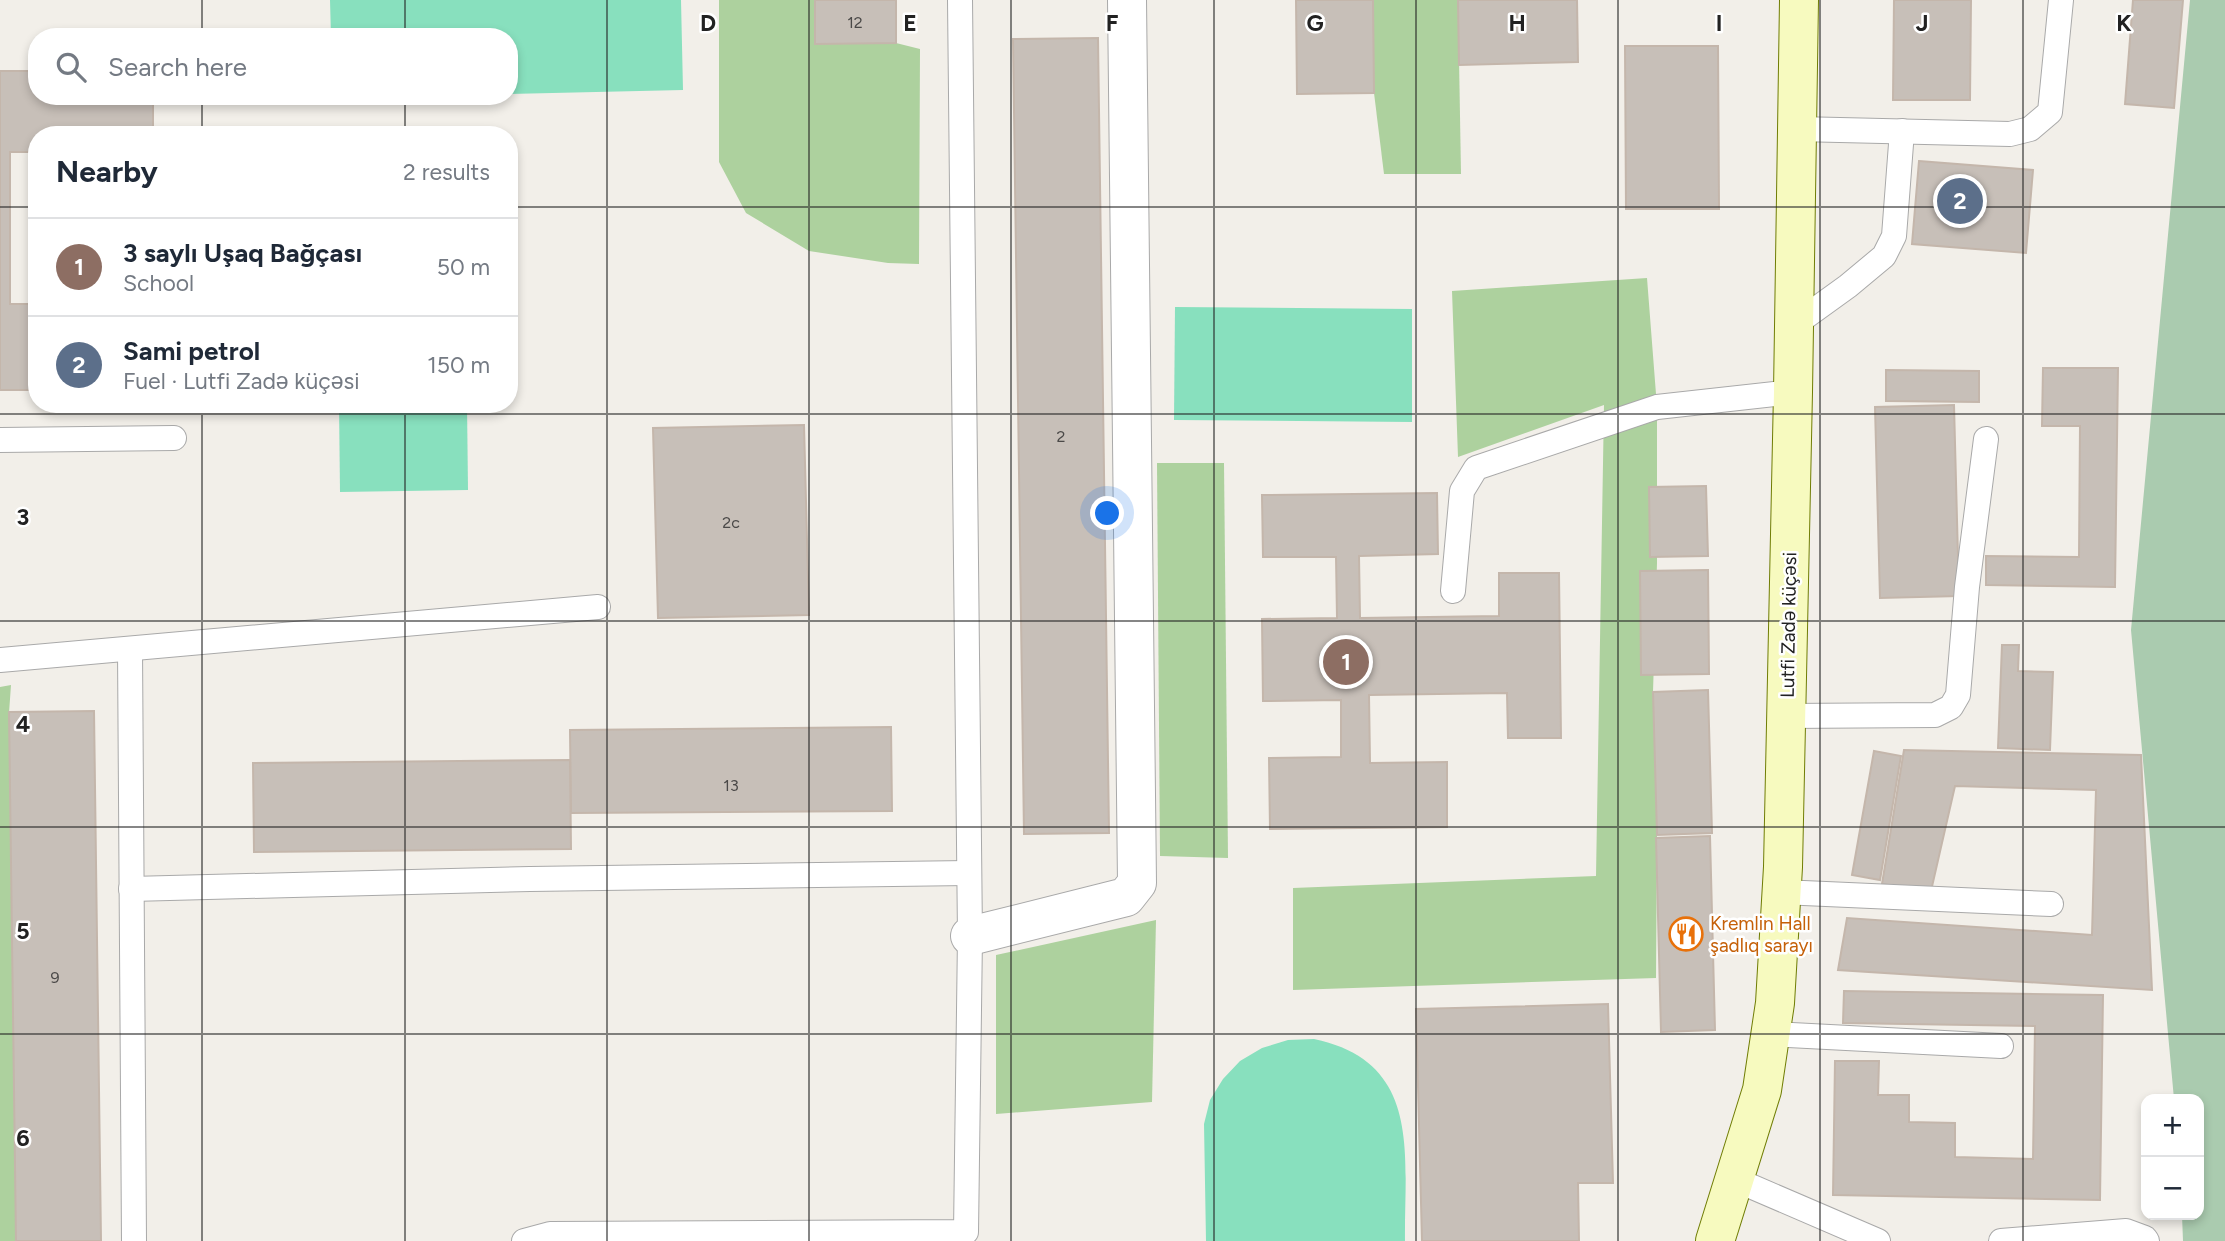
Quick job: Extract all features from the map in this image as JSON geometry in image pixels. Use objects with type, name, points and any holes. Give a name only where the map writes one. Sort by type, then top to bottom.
[{"type":"main road","name":"Lutfi Zadə küçəsi","points":[[1715,1241],[1762,1090],[1775,1003],[1786,716],[1799,0]]},
{"type":"street","points":[[970,936],[1126,897],[1137,883],[1127,0]]},
{"type":"lane","points":[[524,1241],[550,1234],[966,1236],[970,936],[960,0]]},
{"type":"lane","points":[[1797,129],[2010,134],[2030,129],[2050,112],[2061,0]]},
{"type":"lane","points":[[1794,325],[1884,256],[1894,236],[1902,131]]},
{"type":"lane","points":[[1452,591],[1462,491],[1476,468],[1657,407],[1793,392]]},
{"type":"lane","points":[[0,440],[174,438]]},
{"type":"lane","points":[[1786,716],[1935,715],[1951,707],[1958,695],[1972,542],[1986,439]]},
{"type":"lane","points":[[0,660],[598,607]]},
{"type":"lane","points":[[130,649],[134,1241]]},
{"type":"lane","points":[[131,889],[530,879],[968,873]]},
{"type":"lane","points":[[1781,892],[2051,904]]},
{"type":"lane","points":[[1771,1034],[2001,1046]]},
{"type":"lane","points":[[1734,1179],[1878,1241]]},
{"type":"lane","points":[[2001,1241],[2066,1239],[2126,1231],[2146,1238],[2147,1241]]},
{"type":"green space","points":[[330,0],[681,0],[683,90],[518,94],[518,28],[331,28]]},
{"type":"green space","points":[[719,0],[815,0],[815,44],[896,43],[920,49],[919,264],[888,263],[809,251],[746,213],[719,162]]},
{"type":"green space","points":[[1373,0],[1458,0],[1461,174],[1384,174],[1374,93]]},
{"type":"green space","points":[[2190,0],[2225,0],[2225,1241],[2183,1241],[2182,1220],[2204,1220],[2204,1094],[2174,1094],[2131,630]]},
{"type":"green space","points":[[1647,278],[1657,407],[1657,563],[1653,692],[1657,835],[1656,978],[1293,990],[1293,888],[1596,876],[1604,405],[1458,457],[1452,291]]},
{"type":"green space","points":[[1175,307],[1412,309],[1412,422],[1174,420]]},
{"type":"green space","points":[[339,413],[467,413],[468,490],[340,492]]},
{"type":"green space","points":[[1157,463],[1224,463],[1228,858],[1160,856]]},
{"type":"green space","points":[[11,685],[9,713],[16,1241],[0,1241],[0,687]]},
{"type":"green space","points":[[1156,920],[1152,1102],[996,1114],[996,955]]},
{"type":"green space","points":[[1314,1039],[1349,1051],[1374,1068],[1390,1090],[1400,1116],[1405,1145],[1405,1241],[1206,1241],[1204,1124],[1210,1100],[1223,1079],[1240,1061],[1262,1048],[1288,1040]]},
{"type":"building","points":[[815,0],[896,0],[896,43],[815,44]]},
{"type":"building","points":[[1296,0],[1373,0],[1374,93],[1297,94]]},
{"type":"building","points":[[1458,0],[1577,0],[1578,62],[1459,65]]},
{"type":"building","points":[[1894,0],[1971,0],[1970,100],[1893,100]]},
{"type":"building","points":[[2133,0],[2183,0],[2174,108],[2125,104]]},
{"type":"building","points":[[1098,38],[1109,833],[1024,834],[1013,39]]},
{"type":"building","points":[[1625,46],[1718,46],[1719,209],[1626,209]]},
{"type":"building","points":[[0,71],[28,71],[28,105],[153,105],[153,126],[28,126],[28,152],[10,152],[10,304],[28,304],[28,390],[0,390]]},
{"type":"building","points":[[1919,161],[2033,170],[2026,253],[1912,244]]},
{"type":"building","points":[[2043,368],[2118,368],[2115,587],[1986,585],[1986,556],[2079,557],[2080,426],[2042,426]]},
{"type":"building","points":[[1886,370],[1979,371],[1979,402],[1886,401]]},
{"type":"building","points":[[1954,405],[1959,596],[1880,598],[1875,407]]},
{"type":"building","points":[[804,425],[809,615],[658,618],[653,428]]},
{"type":"building","points":[[1706,486],[1708,556],[1650,557],[1649,487]]},
{"type":"building","points":[[1437,493],[1438,554],[1359,556],[1360,618],[1499,616],[1499,573],[1559,573],[1561,738],[1508,738],[1507,693],[1369,695],[1370,763],[1447,762],[1447,827],[1270,829],[1269,758],[1341,757],[1341,700],[1263,701],[1262,619],[1337,618],[1336,557],[1263,557],[1262,495]]},
{"type":"building","points":[[1708,570],[1709,674],[1641,675],[1640,571]]},
{"type":"building","points":[[2002,645],[2019,645],[2018,671],[2053,672],[2050,750],[1998,748]]},
{"type":"building","points":[[1708,690],[1712,833],[1657,835],[1653,692]]},
{"type":"building","points":[[94,711],[101,1241],[16,1241],[9,712]]},
{"type":"building","points":[[891,727],[892,811],[571,813],[570,730]]},
{"type":"building","points":[[1904,750],[2141,755],[2152,990],[1838,970],[1847,918],[2092,935],[2096,790],[1955,786],[1931,891],[1882,884]]},
{"type":"building","points":[[1874,751],[1901,756],[1880,880],[1852,875]]},
{"type":"building","points":[[570,760],[571,849],[254,852],[253,763]]},
{"type":"building","name":"Kremlin Hall şadlıq sarayı","points":[[1710,836],[1715,1030],[1661,1032],[1656,838]]},
{"type":"building","points":[[1844,991],[2103,995],[2100,1200],[1833,1195],[1835,1061],[1879,1061],[1878,1095],[1909,1095],[1909,1122],[1955,1123],[1955,1157],[2033,1159],[2035,1026],[1843,1023]]},
{"type":"building","points":[[1608,1004],[1613,1183],[1578,1183],[1579,1241],[1422,1241],[1416,1009]]},
{"type":"place","name":"Sami petrol","points":[[1960,201]]},
{"type":"place","name":"3 saylı Uşaq Bağçası","points":[[1346,662]]},
{"type":"place","name":"Kremlin Hall şadlıq sarayı","points":[[1686,934]]}]
